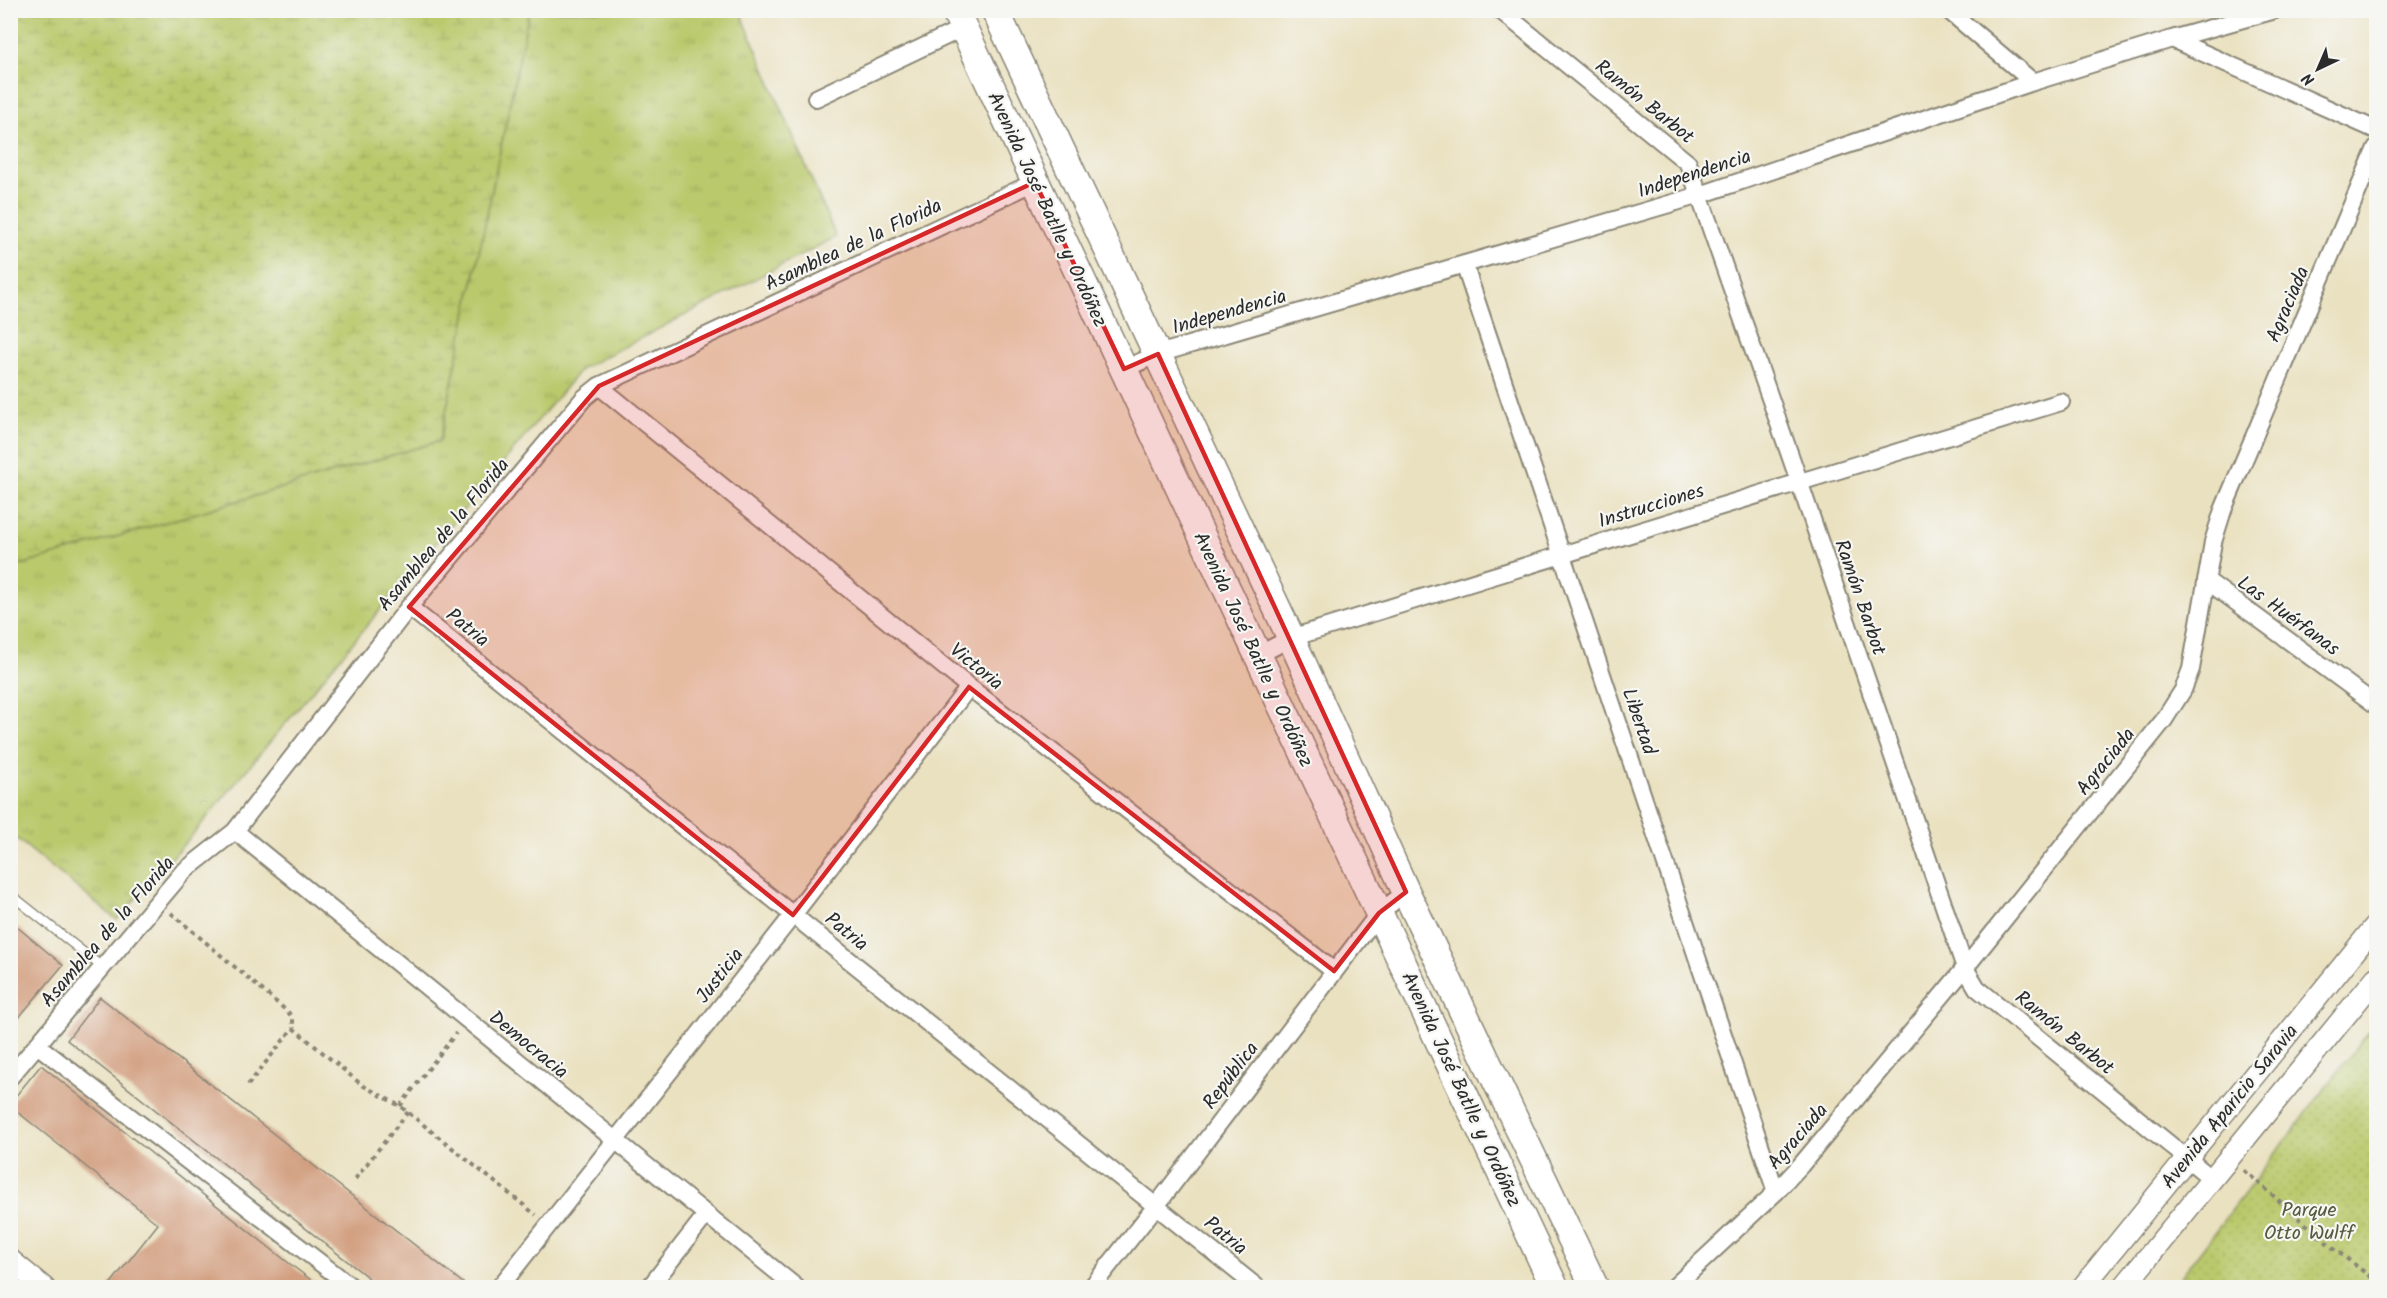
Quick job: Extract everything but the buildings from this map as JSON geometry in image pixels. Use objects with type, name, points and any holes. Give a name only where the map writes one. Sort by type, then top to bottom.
[{"type":"main road","name":"Avenida José Batlle y Ordóñez","points":[[995,10],[1291,638],[1406,892],[1595,1287]]},
{"type":"main road","name":"Avenida José Batlle y Ordóñez","points":[[959,19],[1256,656],[1555,1287]]},
{"type":"street","name":"Ramón Barbot","points":[[1500,10],[1688,163],[1965,968],[1977,988],[2211,1178]]},
{"type":"street","points":[[1947,10],[2033,82]]},
{"type":"street","name":"Independencia","points":[[1124,369],[1158,354],[1700,195],[2033,82],[2172,39],[2236,15],[2274,10]]},
{"type":"street","points":[[816,98],[959,19]]},
{"type":"street","points":[[2172,39],[2376,130]]},
{"type":"street","name":"Agraciada","points":[[1673,1287],[1801,1166],[1965,968],[2171,710],[2183,690],[2191,669],[2213,542],[2223,510],[2376,148]]},
{"type":"street","name":"Asamblea de la Florida","points":[[10,1077],[183,872],[235,831],[410,607],[584,398],[598,386],[1035,182]]},
{"type":"street","name":"Libertad","points":[[1464,264],[1776,1192]]},
{"type":"street","name":"Victoria","points":[[598,386],[969,687],[1334,971]]},
{"type":"street","name":"Instrucciones","points":[[1256,656],[1291,638],[2061,402]]},
{"type":"street","name":"Las Huérfanas","points":[[2206,580],[2376,705]]},
{"type":"street","name":"Patria","points":[[410,607],[1258,1287]]},
{"type":"street","name":"Justicia","points":[[499,1287],[793,915],[969,687]]},
{"type":"street","name":"Democracia","points":[[235,831],[796,1287]]},
{"type":"street","name":"República","points":[[1091,1287],[1156,1206],[1379,913],[1406,892]]},
{"type":"street","name":"Avenida Aparicio Saravia","points":[[2082,1287],[2376,925]]},
{"type":"street","name":"Avenida Aparicio Saravia","points":[[2123,1287],[2376,978]]},
{"type":"street","points":[[38,1045],[353,1287]]},
{"type":"street","points":[[649,1287],[706,1215]]},
{"type":"street","points":[[10,1260],[44,1287]]},
{"type":"lane","points":[[10,894],[102,967]]},
{"type":"path","points":[[158,902],[288,1012],[293,1019],[293,1028],[248,1085]]},
{"type":"path","points":[[399,1106],[466,1020]]},
{"type":"path","points":[[293,1028],[362,1085],[408,1112],[548,1225]]},
{"type":"path","points":[[355,1179],[408,1112]]},
{"type":"path","points":[[2229,1156],[2332,1248],[2376,1281]]},
{"type":"highlighted area","points":[[1035,182],[1124,369],[1158,354],[1406,892],[1379,913],[1334,971],[969,687],[793,915],[409,607],[599,386]]},
{"type":"green space","points":[[11,10],[529,11],[440,441],[11,568]]},
{"type":"green space","points":[[529,11],[740,11],[836,237],[581,369],[194,833],[117,920],[11,834],[10,568],[440,441]]},
{"type":"green space","name":"Parque Otto Wulff","points":[[2376,1022],[2376,1287],[2173,1287]]}]
